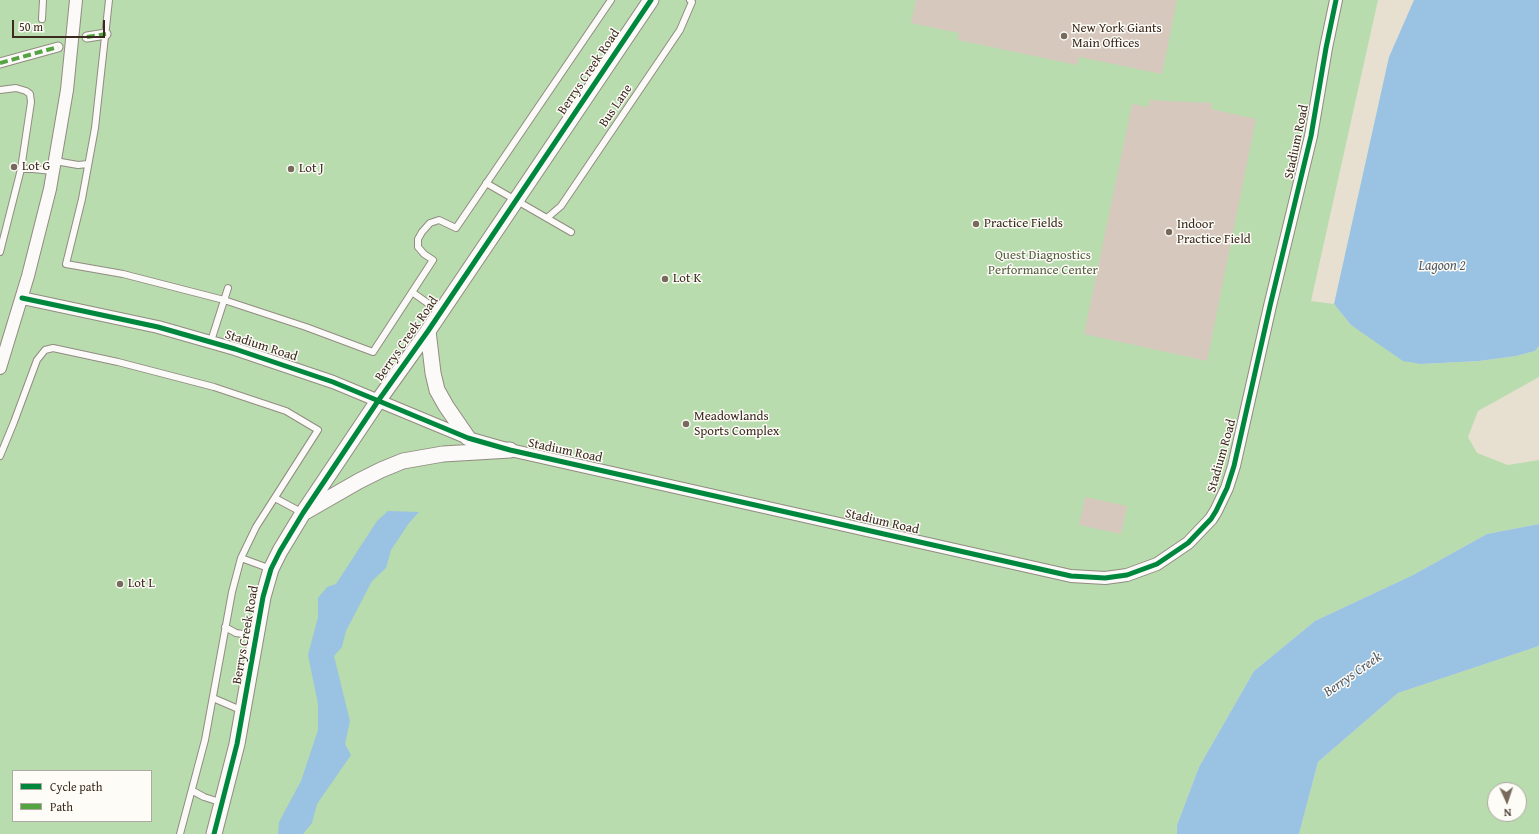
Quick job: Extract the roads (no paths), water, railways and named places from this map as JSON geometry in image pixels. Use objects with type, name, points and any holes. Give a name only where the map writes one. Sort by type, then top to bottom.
[{"type":"street","points":[[0,368],[22,298],[39,236],[54,166],[67,90],[76,0]]},
{"type":"street","name":"Berrys Creek Road","points":[[214,834],[223,804],[244,711],[263,597],[271,569],[280,551],[303,513],[378,401],[428,331],[651,0]]},
{"type":"street","name":"Stadium Road","points":[[22,298],[134,322],[210,341],[293,368],[468,438],[510,450],[1071,576],[1095,578],[1115,577],[1138,572],[1157,564],[1178,551],[1204,527],[1216,511],[1230,477],[1311,136],[1325,55],[1339,1]]},
{"type":"street","points":[[87,37],[106,34]]},
{"type":"street","points":[[0,63],[58,47]]},
{"type":"street","points":[[428,331],[433,373],[437,390],[468,438]]},
{"type":"street","points":[[303,513],[370,475],[403,461],[443,454],[510,450]]},
{"type":"lane","points":[[42,19],[44,0]]},
{"type":"lane","points":[[109,0],[100,93],[82,199],[66,264],[123,274],[224,300],[306,327],[373,352],[433,260],[424,254],[418,247],[418,239],[422,232],[430,223],[439,220],[456,228],[610,0]]},
{"type":"lane","name":"Bus Lane","points":[[547,218],[562,206],[680,30],[692,2],[690,0]]},
{"type":"lane","points":[[0,90],[16,88],[26,91],[30,94],[31,102],[21,169],[0,252]]},
{"type":"lane","points":[[21,169],[88,164]]},
{"type":"lane","points":[[486,183],[571,232]]},
{"type":"lane","points":[[210,341],[228,288]]},
{"type":"lane","points":[[412,292],[440,312]]},
{"type":"lane","points":[[0,456],[37,360],[45,350],[53,348],[118,362],[214,387],[286,411],[318,430],[256,527],[241,558],[225,627],[205,740],[193,791],[180,834]]},
{"type":"lane","points":[[275,498],[303,513]]},
{"type":"lane","points":[[241,558],[271,569]]},
{"type":"lane","points":[[225,627],[236,633],[256,636]]},
{"type":"lane","points":[[213,698],[244,711]]},
{"type":"lane","points":[[193,791],[223,804]]},
{"type":"water","name":"Lagoon 2","points":[[1414,0],[1539,0],[1539,346],[1535,351],[1516,356],[1479,361],[1421,364],[1403,361],[1351,325],[1334,304],[1389,57]]},
{"type":"water","points":[[388,511],[419,512],[409,523],[391,550],[386,568],[372,581],[346,631],[342,647],[334,656],[350,721],[345,744],[351,755],[317,804],[312,823],[303,834],[278,834],[279,822],[301,781],[318,730],[318,704],[308,655],[318,617],[318,598],[327,587],[336,584],[377,521]]},
{"type":"water","name":"Berrys Creek","points":[[1539,524],[1539,646],[1398,693],[1318,762],[1299,834],[1177,834],[1177,825],[1199,767],[1254,671],[1315,621],[1413,575],[1487,534]]},
{"type":"place","name":"New York Giants Main Offices","points":[[1064,36]]},
{"type":"place","name":"Lot G","points":[[14,167]]},
{"type":"place","name":"Lot J","points":[[291,169]]},
{"type":"place","name":"Practice Fields","points":[[976,224]]},
{"type":"place","name":"Indoor Practice Field","points":[[1169,232]]},
{"type":"place","name":"Lot K","points":[[665,279]]},
{"type":"place","name":"Meadowlands Sports Complex","points":[[686,424]]},
{"type":"place","name":"Lot L","points":[[120,584]]},
{"type":"park label","name":"Quest Diagnostics Performance Center","points":[[1043,264]]}]
